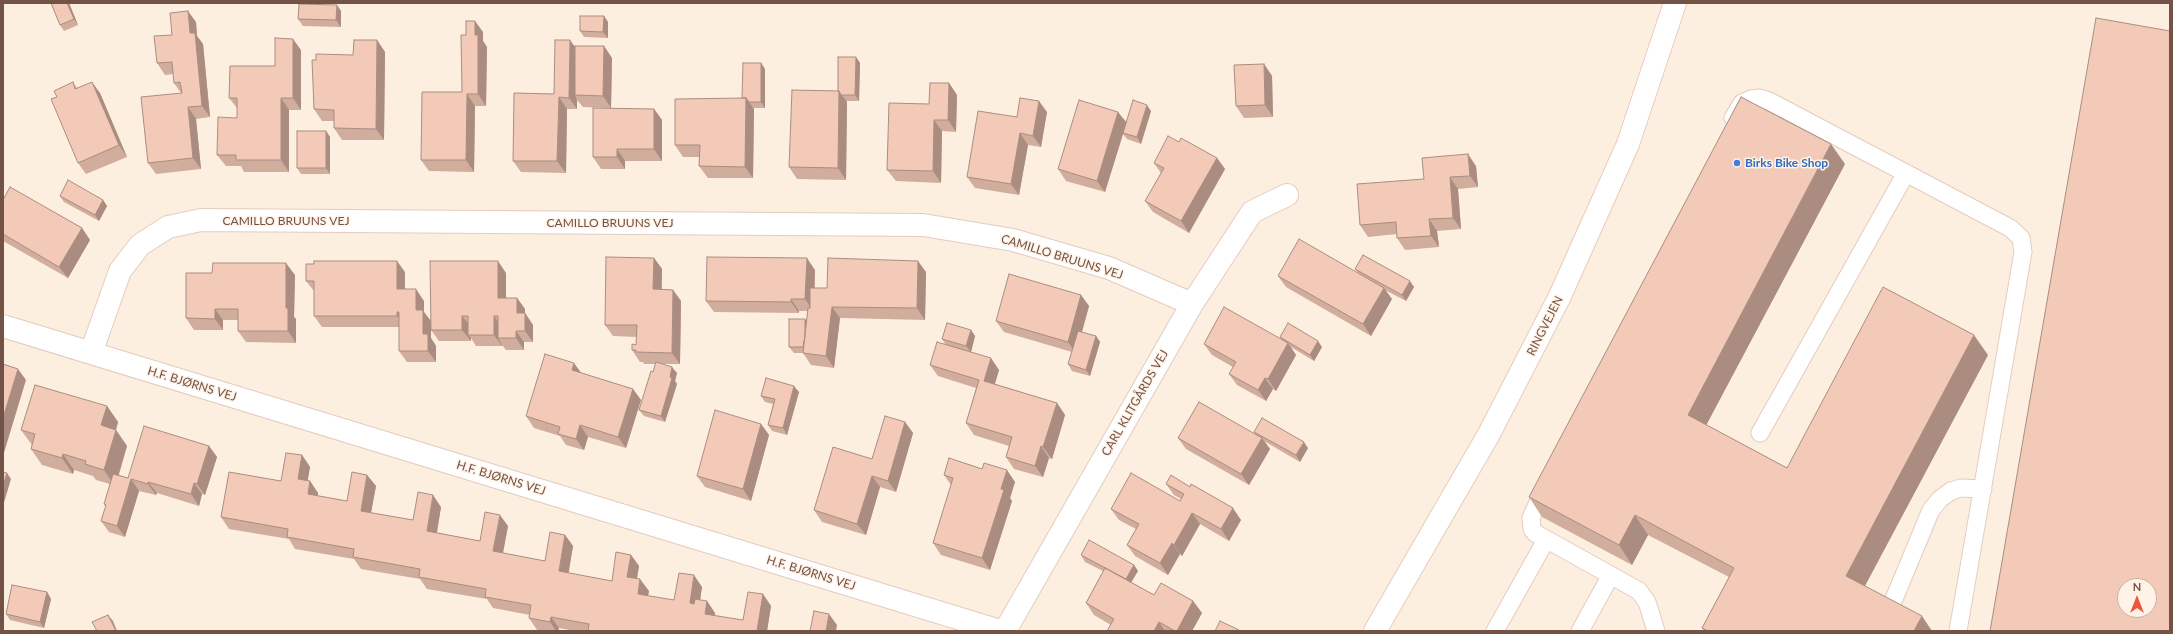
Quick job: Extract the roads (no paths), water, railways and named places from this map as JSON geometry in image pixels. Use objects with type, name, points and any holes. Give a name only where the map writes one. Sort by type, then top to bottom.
[{"type":"street","name":"RINGVEJEN","points":[[1375,631],[1489,434],[1560,296],[1628,144],[1675,3]]},
{"type":"street","name":"CARL KLITGÅRDS VEJ","points":[[1005,631],[1192,304],[1252,212],[1287,195]]},
{"type":"street","name":"CAMILLO BRUUNS VEJ","points":[[92,353],[120,271],[140,245],[168,227],[201,220],[923,225],[1013,240],[1109,268],[1192,304]]},
{"type":"street","name":"H.F. BJØRNS VEJ","points":[[3,326],[1000,631]]},
{"type":"lane","points":[[1726,132],[1742,103],[1751,99],[1760,98],[1769,101],[2010,228],[2021,238],[2023,245],[1958,631]]},
{"type":"lane","points":[[1760,433],[1906,173]]},
{"type":"lane","points":[[1554,470],[1531,518],[1532,529],[1535,534],[1639,591],[1647,602],[1656,631]]},
{"type":"lane","points":[[1894,599],[1931,510],[1940,499],[1951,491],[1961,488],[1983,488]]},
{"type":"lane","points":[[1495,631],[1546,540]]},
{"type":"lane","points":[[1580,631],[1611,575]]},
{"type":"place","name":"Birks Bike Shop","points":[[1737,163]]}]
